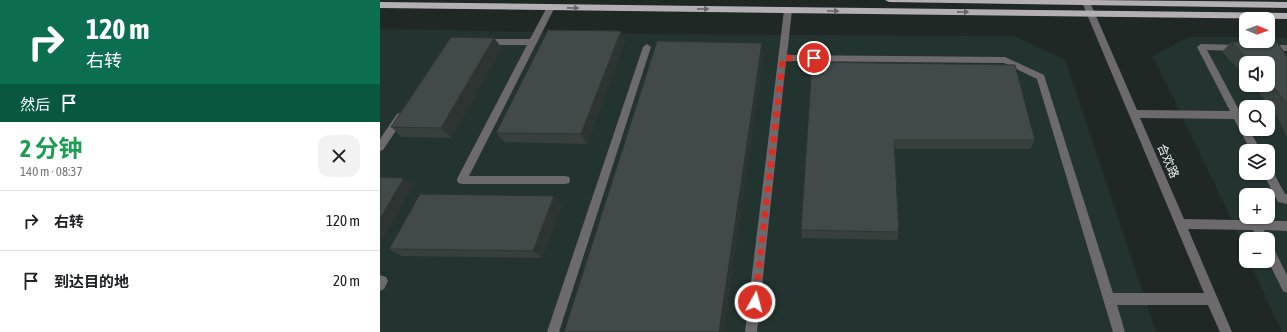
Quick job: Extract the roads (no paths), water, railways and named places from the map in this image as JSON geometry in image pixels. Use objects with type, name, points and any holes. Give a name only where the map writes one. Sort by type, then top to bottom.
[{"type":"main road","points":[[888,0],[1086,1],[1287,5]]},
{"type":"main road","points":[[380,5],[1287,16]]},
{"type":"street","name":"合欢路","points":[[1086,1],[1226,332]]},
{"type":"street","points":[[551,7],[462,180],[565,180]]},
{"type":"street","points":[[751,332],[788,10]]},
{"type":"street","points":[[479,42],[533,42]]},
{"type":"street","points":[[1239,48],[1201,47],[1252,144]]},
{"type":"street","points":[[553,332],[648,48]]},
{"type":"street","points":[[1275,48],[1287,48]]},
{"type":"street","points":[[783,58],[1005,60],[1041,77],[1119,332]]},
{"type":"street","points":[[380,147],[406,108]]},
{"type":"street","points":[[1134,114],[1237,115]]},
{"type":"street","points":[[1272,180],[1282,199],[1287,199]]},
{"type":"street","points":[[1180,224],[1287,226]]},
{"type":"street","points":[[1256,226],[1259,232]]},
{"type":"street","points":[[1275,263],[1287,287]]},
{"type":"street","points":[[380,281],[382,281],[380,285]]},
{"type":"street","points":[[1109,299],[1212,299]]}]
